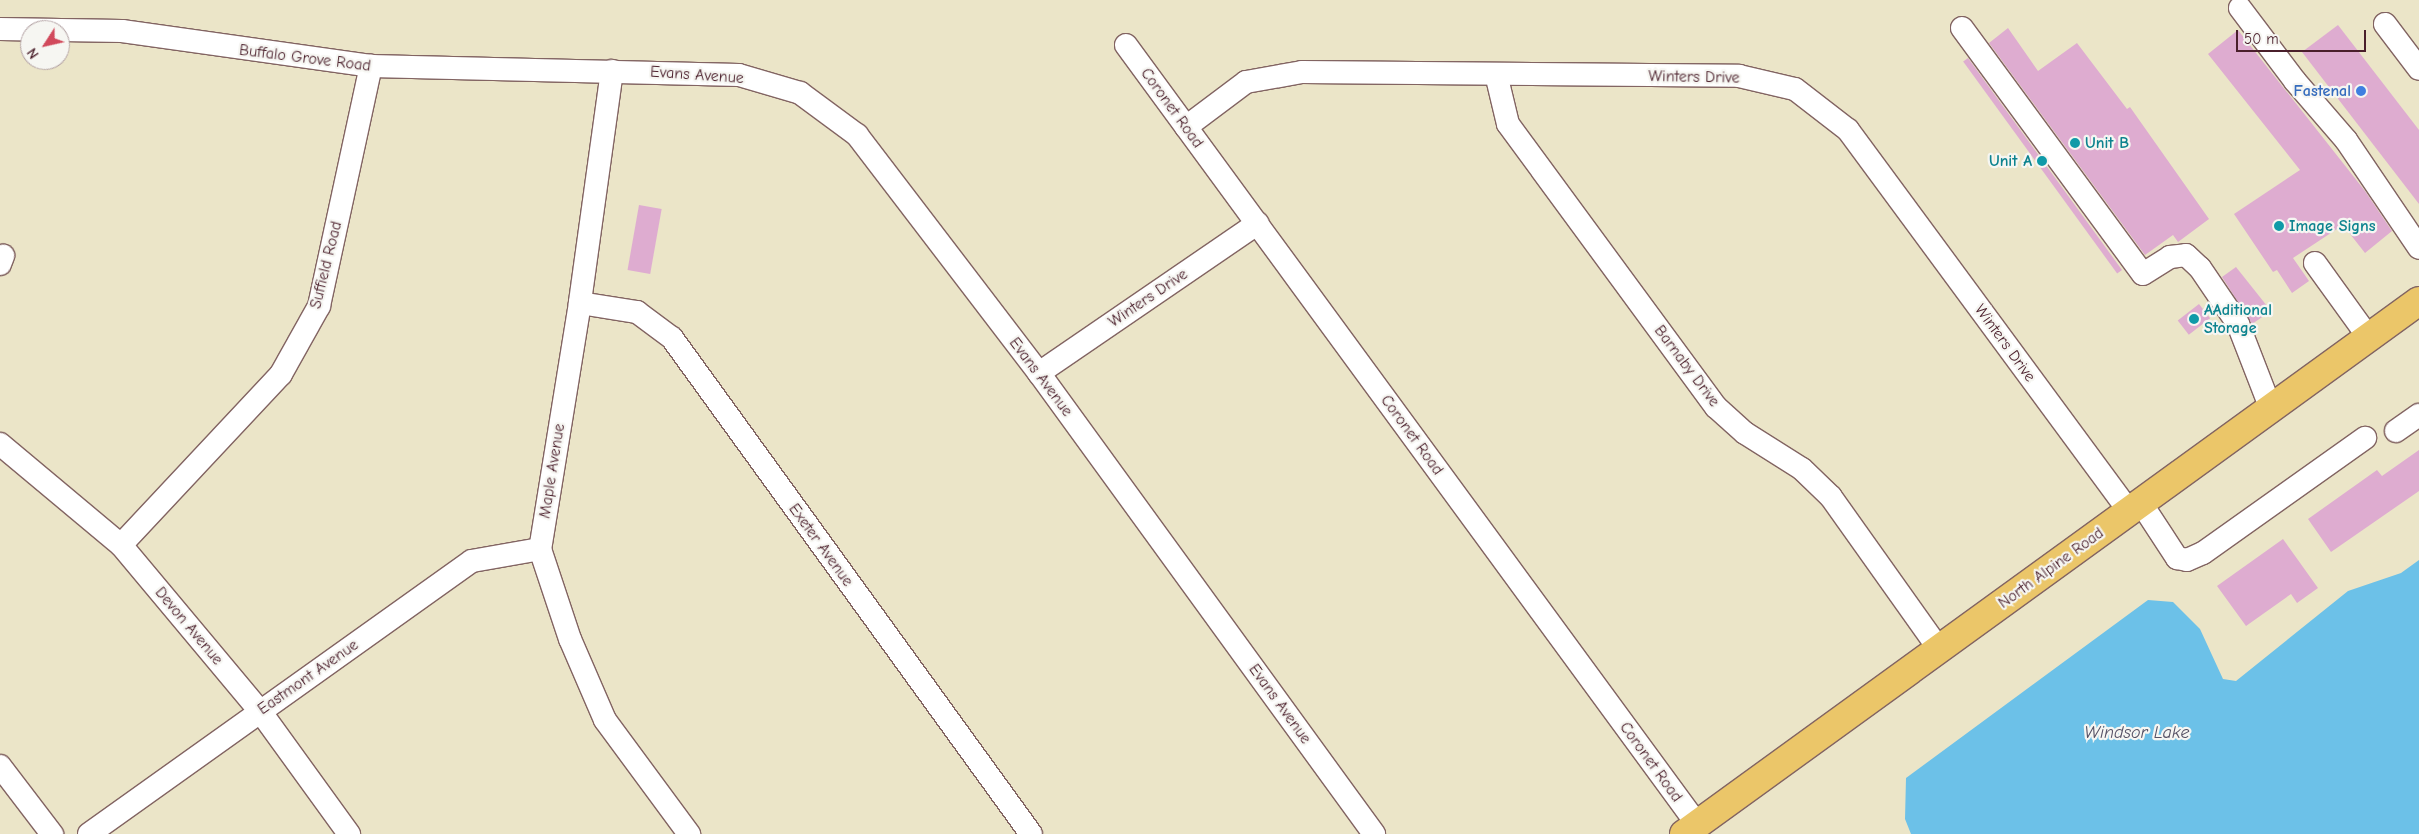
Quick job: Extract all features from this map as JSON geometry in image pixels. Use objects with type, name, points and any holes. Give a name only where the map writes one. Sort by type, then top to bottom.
[{"type":"main road","name":"North Alpine Road","points":[[1690,829],[2419,301]]},
{"type":"street","points":[[2240,8],[2295,81],[2346,140],[2419,248]]},
{"type":"street","points":[[2385,24],[2419,69]]},
{"type":"street","name":"Buffalo Grove Road","points":[[0,28],[122,31],[371,66],[612,71]]},
{"type":"street","points":[[1962,28],[2143,274],[2170,257],[2186,255],[2200,268],[2238,324],[2271,409]]},
{"type":"street","name":"Coronet Road","points":[[1126,45],[1258,223],[1690,829]]},
{"type":"street","name":"Suffield Road","points":[[121,545],[281,374],[318,306],[371,66]]},
{"type":"street","name":"Maple Avenue","points":[[612,71],[580,303],[540,549],[570,640],[605,720],[689,834]]},
{"type":"street","name":"Evans Avenue","points":[[612,71],[739,75],[808,99],[858,135],[1039,373],[1374,834]]},
{"type":"street","name":"Winters Drive","points":[[1186,127],[1246,82],[1302,72],[1739,76],[1796,89],[1848,130],[2135,507],[2177,558],[2187,560],[2203,554],[2364,438]]},
{"type":"street","name":"Barnaby Drive","points":[[1496,74],[1508,124],[1716,407],[1745,433],[1802,469],[1831,497],[1939,649]]},
{"type":"street","name":"Winters Drive","points":[[1039,373],[1258,223]]},
{"type":"street","points":[[2315,263],[2369,338]]},
{"type":"street","name":"Exeter Avenue","points":[[580,303],[637,312],[672,338],[1031,834]]},
{"type":"street","points":[[2396,431],[2419,415]]},
{"type":"street","name":"Devon Avenue","points":[[0,444],[121,545],[260,711],[349,834]]},
{"type":"street","name":"Eastmont Avenue","points":[[90,834],[472,561],[540,549]]},
{"type":"street","points":[[0,766],[52,834]]},
{"type":"water","name":"Windsor Lake","points":[[2419,560],[2419,834],[1911,834],[1905,819],[1906,778],[2148,600],[2173,602],[2200,629],[2223,679],[2236,681],[2348,591],[2401,573]]},
{"type":"building","name":"Fastenal","points":[[2338,25],[2419,130],[2419,204],[2302,52]]},
{"type":"building","points":[[2008,28],[2038,71],[2077,43],[2127,109],[2130,107],[2209,219],[2178,242],[2173,235],[2145,255],[1989,43]]},
{"type":"building","points":[[2238,30],[2365,191],[2392,231],[2365,253],[2343,225],[2293,258],[2309,281],[2292,293],[2277,270],[2273,272],[2234,214],[2300,170],[2208,54]]},
{"type":"building","points":[[1968,58],[2122,270],[2117,273],[1963,62]]},
{"type":"building","points":[[639,205],[662,209],[650,274],[628,270]]},
{"type":"building","points":[[2236,267],[2271,311],[2252,324],[2222,277]]},
{"type":"building","name":"AAditional Storage","points":[[2199,304],[2210,318],[2189,335],[2178,321]]},
{"type":"building","points":[[2419,450],[2419,491],[2331,552],[2308,519],[2377,470],[2382,476]]},
{"type":"building","points":[[2283,539],[2318,588],[2297,603],[2291,594],[2246,626],[2217,586]]},
{"type":"place","name":"Fastenal","points":[[2361,91]]},
{"type":"place","name":"Unit B","points":[[2075,143]]},
{"type":"place","name":"Unit A","points":[[2042,161]]},
{"type":"place","name":"Image Signs","points":[[2279,226]]},
{"type":"place","name":"AAditional Storage","points":[[2194,319]]}]
